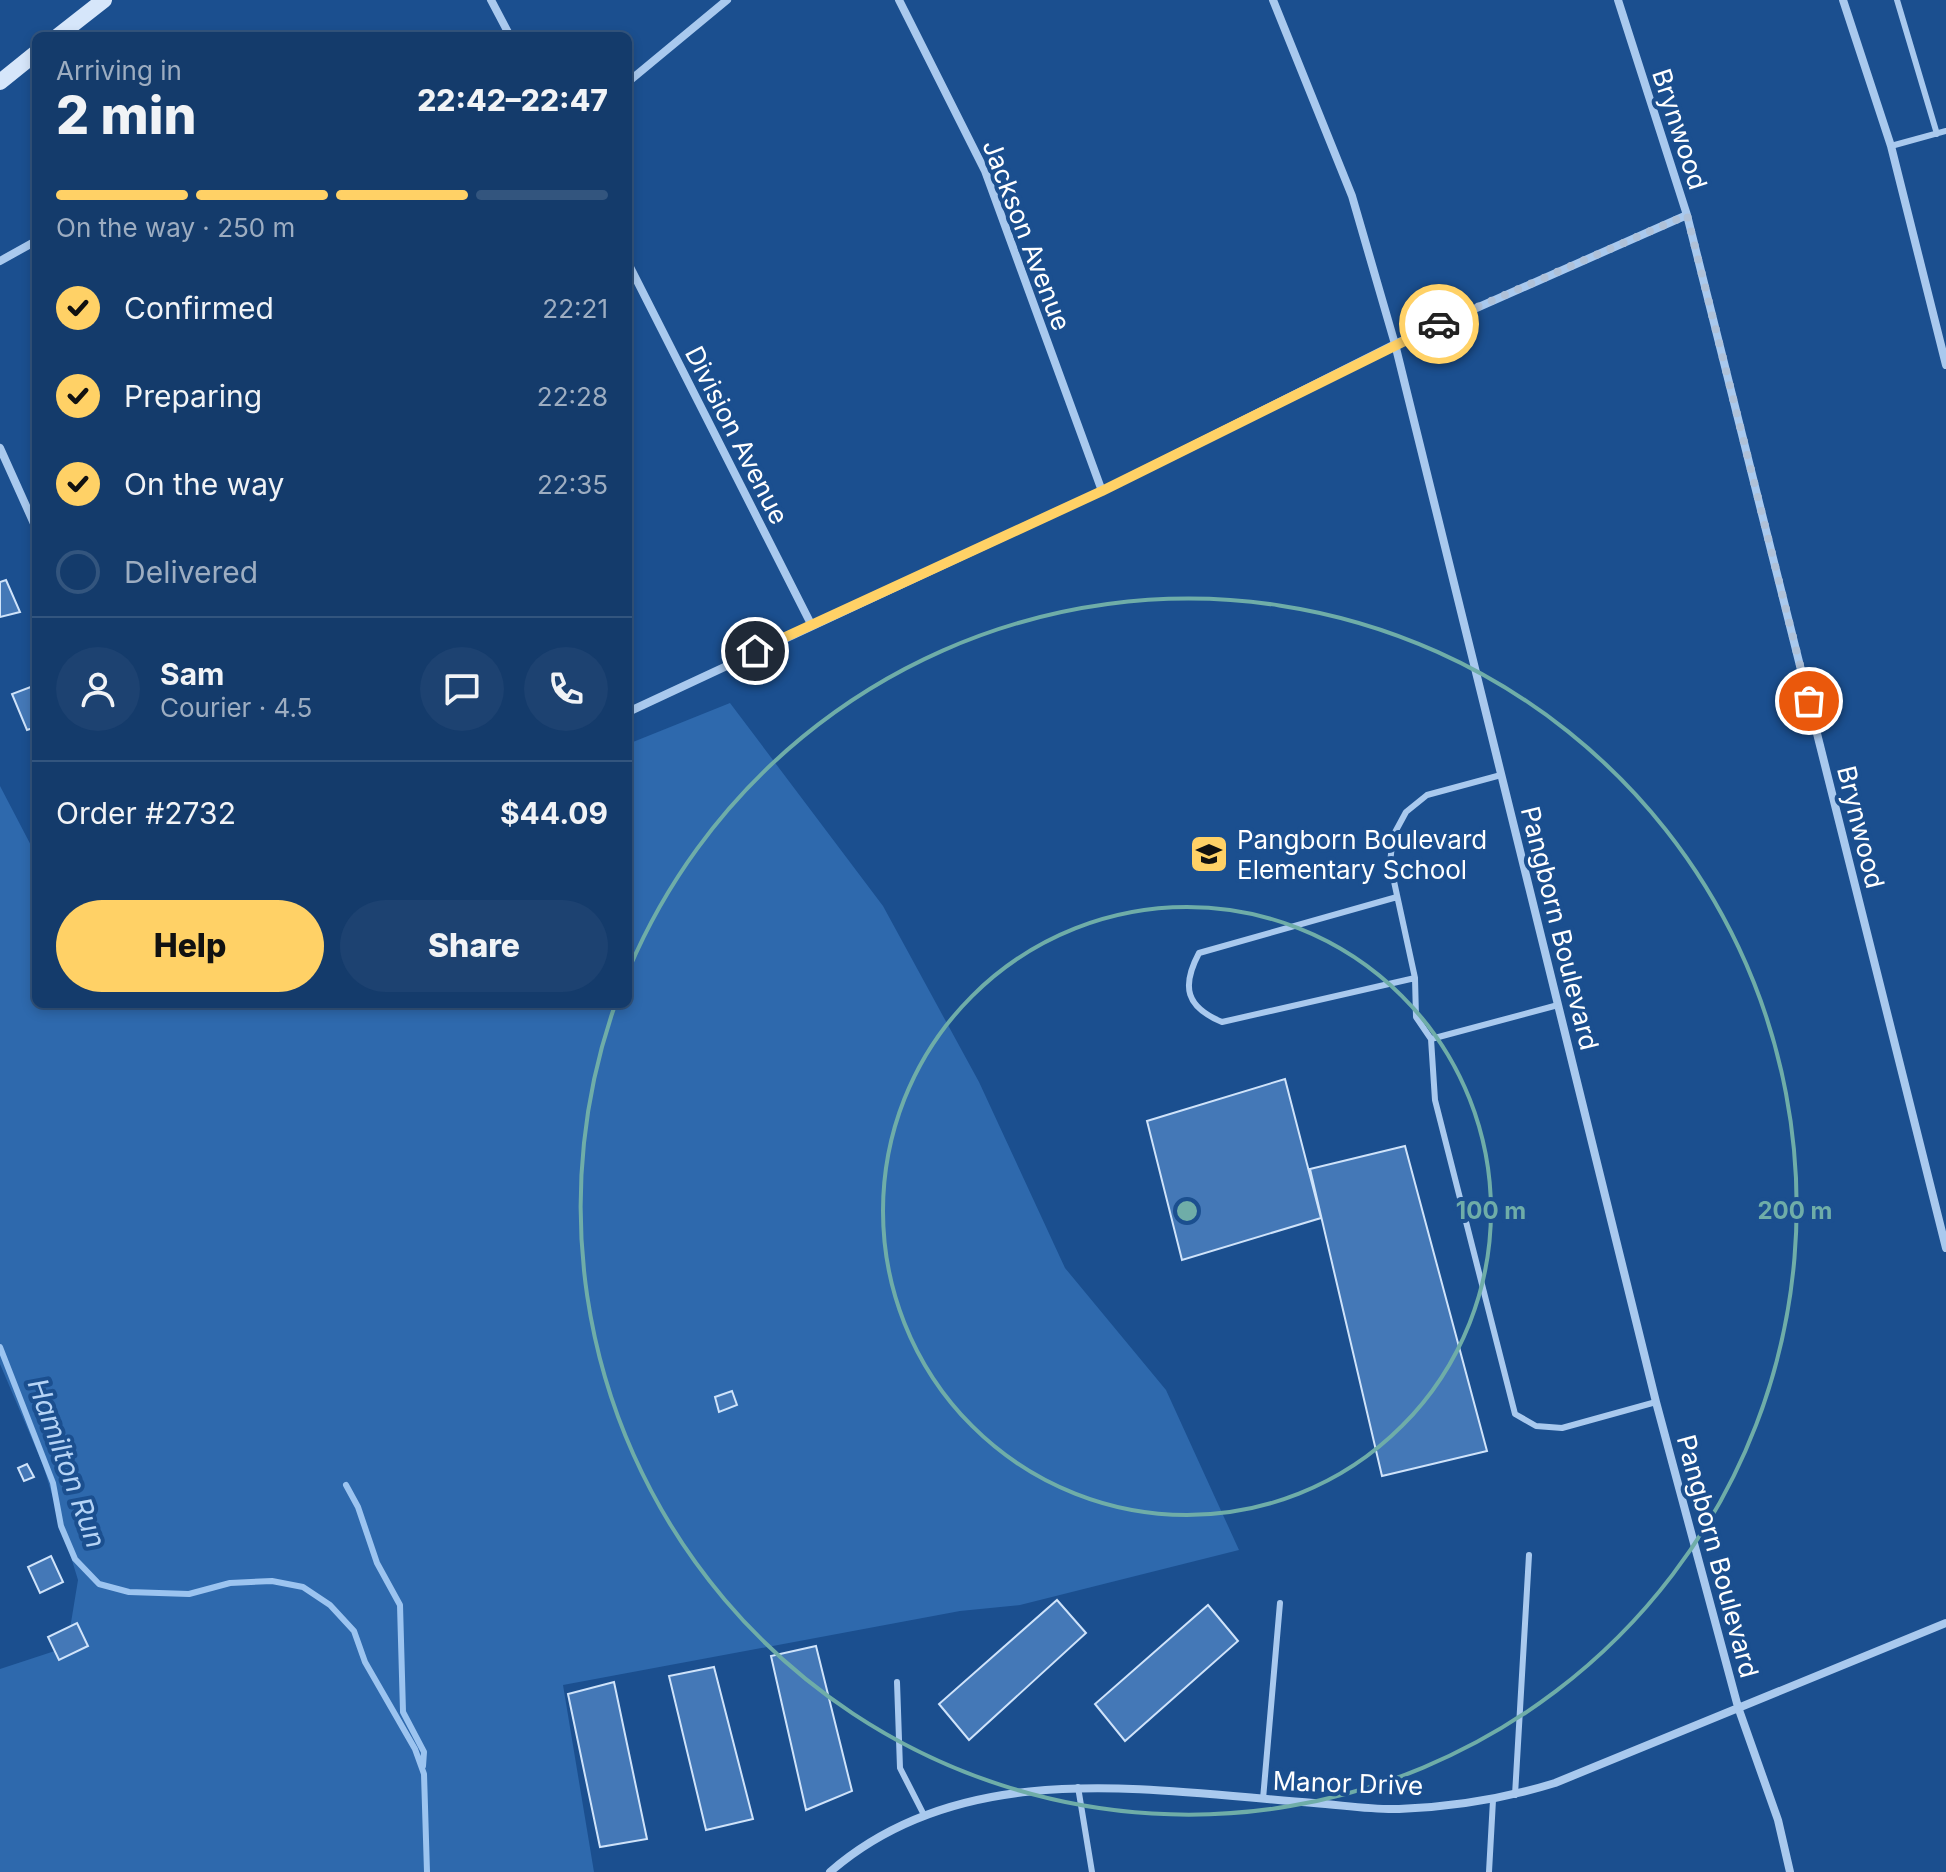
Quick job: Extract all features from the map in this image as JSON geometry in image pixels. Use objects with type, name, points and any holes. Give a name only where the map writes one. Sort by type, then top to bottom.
[{"type":"main road","points":[[63,32],[104,0]]},
{"type":"main road","points":[[0,82],[32,56]]},
{"type":"street","points":[[491,0],[508,32]]},
{"type":"street","points":[[632,79],[727,0]]},
{"type":"street","name":"Jackson Avenue","points":[[899,0],[985,171],[1102,491]]},
{"type":"street","name":"Pangborn Boulevard","points":[[1273,0],[1352,196],[1395,344],[1656,1402],[1738,1707],[1778,1820],[1790,1872]]},
{"type":"street","name":"Brynwood","points":[[1618,0],[1687,215],[1946,1248]]},
{"type":"street","points":[[1843,0],[1891,146],[1946,365]]},
{"type":"street","points":[[632,710],[1102,491],[1395,344],[1687,215]]},
{"type":"street","points":[[0,261],[32,243]]},
{"type":"street","name":"Division Avenue","points":[[632,271],[811,624]]},
{"type":"street","points":[[0,448],[32,519]]},
{"type":"street","name":"Manor Drive","points":[[830,1872],[855,1850],[888,1828],[924,1815],[1020,1792],[1078,1787],[1396,1809],[1493,1800],[1555,1783],[1946,1623]]},
{"type":"lane","points":[[1897,0],[1937,134]]},
{"type":"lane","points":[[1891,146],[1946,131]]},
{"type":"lane","points":[[1501,775],[1427,795],[1406,812],[1393,836],[1390,863],[1415,978],[1416,1017],[1431,1039],[1435,1100],[1515,1414],[1536,1426],[1562,1428],[1656,1402]]},
{"type":"lane","points":[[1397,897],[1199,953],[1188,973],[1191,1001],[1204,1015],[1222,1022],[1415,978]]},
{"type":"lane","points":[[1431,1039],[1558,1005]]},
{"type":"lane","points":[[1515,1795],[1529,1555]]},
{"type":"lane","points":[[1263,1799],[1280,1603]]},
{"type":"lane","points":[[897,1682],[900,1768],[924,1815]]},
{"type":"lane","points":[[1078,1787],[1092,1872]]},
{"type":"lane","points":[[1489,1872],[1493,1800]]},
{"type":"shaded area","points":[[730,703],[883,906],[979,1082],[1065,1268],[1166,1390],[1239,1550],[1020,1605],[960,1611],[563,1685],[594,1872],[0,1872],[0,1669],[67,1647],[78,1580],[43,1465],[0,1364],[0,786],[32,847],[32,1008],[632,1008],[632,742]]},
{"type":"building","points":[[6,580],[20,612],[0,617],[0,582]]},
{"type":"building","points":[[32,686],[32,728],[27,730],[12,694]]},
{"type":"building","points":[[1285,1079],[1321,1218],[1182,1260],[1147,1121]]},
{"type":"building","points":[[1405,1146],[1487,1451],[1382,1476],[1310,1169]]},
{"type":"building","points":[[732,1391],[737,1405],[719,1412],[715,1397]]},
{"type":"building","points":[[27,1464],[34,1477],[24,1481],[18,1468]]},
{"type":"building","points":[[51,1556],[63,1582],[40,1593],[28,1567]]},
{"type":"building","points":[[1057,1600],[1086,1633],[969,1740],[939,1704]]},
{"type":"building","points":[[1208,1605],[1238,1641],[1125,1741],[1095,1704]]},
{"type":"building","points":[[77,1623],[88,1646],[59,1660],[48,1637]]},
{"type":"building","points":[[816,1646],[852,1791],[806,1810],[771,1656]]},
{"type":"building","points":[[714,1667],[753,1819],[706,1830],[669,1676]]},
{"type":"building","points":[[614,1682],[647,1839],[600,1847],[568,1694]]},
{"type":"waterway","name":"Hamilton Run","points":[[0,1347],[53,1483],[61,1526],[75,1559],[99,1584],[129,1592],[189,1594],[230,1583],[272,1581],[303,1587],[330,1605],[354,1631],[365,1662],[415,1749],[424,1774],[427,1872]]},
{"type":"waterway","points":[[346,1485],[358,1507],[377,1563],[400,1605],[403,1712],[424,1752],[423,1766]]},
{"type":"way so far","points":[[1439,324],[1687,215],[1809,701]]},
{"type":"place","name":"Pangborn Boulevard Elementary School","points":[[1209,854]]},
{"type":"route","points":[[755,651],[1102,491],[1439,324]]}]
